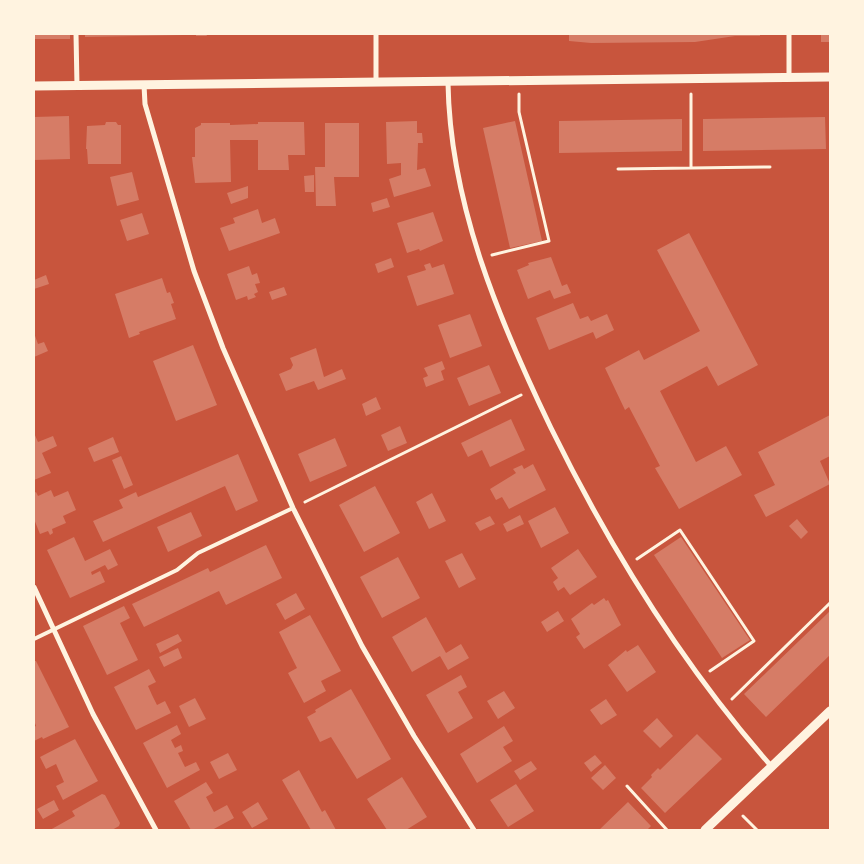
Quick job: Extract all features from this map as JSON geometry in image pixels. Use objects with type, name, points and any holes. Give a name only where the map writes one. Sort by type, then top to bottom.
[{"type":"street","points":[[76,34],[77,86]]},
{"type":"street","points":[[376,34],[376,82]]},
{"type":"street","points":[[788,34],[790,79]]},
{"type":"street","points":[[34,86],[376,82],[448,83],[830,77]]},
{"type":"street","points":[[448,83],[450,118],[458,173],[480,259],[531,387],[573,473],[647,602],[699,678],[772,767]]},
{"type":"street","points":[[144,85],[145,104],[194,271],[223,348],[293,508],[358,639],[414,736],[474,830]]},
{"type":"street","points":[[34,587],[94,714],[156,830]]},
{"type":"street","points":[[705,830],[830,711]]},
{"type":"lane","points":[[34,639],[177,570],[198,554],[293,508]]},
{"type":"path","points":[[691,80],[691,168]]},
{"type":"path","points":[[480,259],[549,241],[519,112],[519,82]]},
{"type":"path","points":[[618,169],[770,167]]},
{"type":"path","points":[[293,508],[515,400],[531,387]]},
{"type":"path","points":[[626,566],[680,530],[754,641],[699,678]]},
{"type":"path","points":[[722,707],[734,698],[830,603]]},
{"type":"path","points":[[627,786],[667,830]]},
{"type":"path","points":[[732,805],[757,830]]},
{"type":"building","points":[[34,34],[70,34],[70,39],[34,39]]},
{"type":"building","points":[[85,34],[184,34],[184,35],[85,37]]},
{"type":"building","points":[[196,34],[206,34],[207,36],[196,36]]},
{"type":"building","points":[[569,34],[760,34],[760,36],[735,36],[695,42],[591,43],[569,41]]},
{"type":"building","points":[[821,34],[830,34],[830,42],[821,42]]},
{"type":"building","points":[[69,116],[70,159],[34,160],[34,117]]},
{"type":"building","points":[[825,117],[826,149],[703,151],[703,119]]},
{"type":"building","points":[[682,119],[682,151],[559,153],[559,121]]},
{"type":"building","points":[[417,121],[417,133],[422,133],[423,143],[418,143],[417,170],[425,168],[431,186],[394,197],[389,179],[401,175],[401,163],[387,164],[386,122]]},
{"type":"building","points":[[515,121],[542,241],[510,248],[483,128]]},
{"type":"building","points":[[106,122],[116,122],[118,125],[121,125],[121,164],[88,164],[86,149],[87,126],[105,125]]},
{"type":"building","points":[[258,122],[304,122],[305,155],[288,155],[289,170],[258,170],[258,140],[230,140],[231,182],[195,183],[192,157],[195,157],[195,128],[201,125],[201,123],[230,123],[230,125],[258,124]]},
{"type":"building","points":[[325,123],[359,123],[359,177],[334,177],[336,206],[316,206],[315,167],[325,167]]},
{"type":"building","points":[[132,172],[139,200],[117,206],[110,177]]},
{"type":"building","points":[[314,175],[314,192],[305,192],[304,176]]},
{"type":"building","points":[[248,186],[248,198],[231,204],[227,193]]},
{"type":"building","points":[[387,198],[390,207],[373,212],[371,203]]},
{"type":"building","points":[[258,209],[262,223],[275,218],[280,233],[229,251],[220,228],[235,223],[233,218]]},
{"type":"building","points":[[433,212],[443,241],[420,251],[419,249],[407,253],[397,223]]},
{"type":"building","points":[[142,213],[149,234],[127,241],[120,220]]},
{"type":"building","points":[[689,233],[758,365],[718,386],[707,366],[660,391],[696,462],[726,446],[742,475],[679,509],[655,468],[660,466],[629,407],[625,410],[605,368],[639,350],[644,360],[700,331],[657,250]]},
{"type":"building","points":[[551,257],[562,286],[567,284],[571,293],[554,299],[550,290],[528,299],[517,270],[529,265],[528,263]]},
{"type":"building","points":[[391,258],[394,267],[378,273],[375,264]]},
{"type":"building","points":[[430,263],[432,268],[444,264],[454,294],[417,306],[407,276],[426,270],[424,265]]},
{"type":"building","points":[[249,266],[252,275],[257,273],[260,283],[255,284],[258,292],[254,294],[256,297],[248,300],[247,296],[236,300],[227,274]]},
{"type":"building","points":[[46,275],[49,284],[34,289],[34,280]]},
{"type":"building","points":[[162,278],[167,293],[170,292],[174,303],[171,304],[176,319],[139,332],[140,334],[129,338],[115,294]]},
{"type":"building","points":[[284,287],[287,295],[272,300],[269,292]]},
{"type":"building","points":[[573,303],[580,319],[588,316],[591,321],[607,314],[614,330],[596,339],[593,332],[549,350],[536,318]]},
{"type":"building","points":[[470,314],[482,346],[450,358],[438,325]]},
{"type":"building","points":[[34,333],[38,344],[44,342],[48,351],[34,357]]},
{"type":"building","points":[[193,345],[217,405],[176,421],[153,361]]},
{"type":"building","points":[[316,348],[324,377],[342,369],[346,379],[318,390],[314,381],[286,391],[279,374],[291,369],[293,365],[290,358]]},
{"type":"building","points":[[442,361],[445,369],[441,371],[444,380],[426,387],[423,378],[428,376],[424,368]]},
{"type":"building","points":[[489,365],[501,393],[469,406],[457,378]]},
{"type":"building","points":[[376,397],[381,409],[366,416],[362,404]]},
{"type":"building","points":[[830,415],[830,456],[820,461],[830,484],[766,517],[754,495],[775,485],[758,452]]},
{"type":"building","points":[[511,419],[525,450],[490,467],[482,450],[468,457],[461,443]]},
{"type":"building","points":[[400,426],[407,443],[388,451],[381,435]]},
{"type":"building","points":[[34,433],[38,442],[53,436],[57,446],[42,453],[51,473],[34,480]]},
{"type":"building","points":[[113,437],[119,452],[94,462],[88,448]]},
{"type":"building","points":[[335,438],[347,466],[310,482],[298,454]]},
{"type":"building","points":[[238,454],[258,501],[236,511],[225,486],[103,542],[93,521],[123,508],[119,500],[136,492],[138,497]]},
{"type":"building","points":[[121,456],[133,485],[124,489],[112,460]]},
{"type":"building","points":[[533,464],[546,490],[509,509],[502,497],[496,500],[490,489],[516,473],[513,469],[522,465],[524,469]]},
{"type":"building","points":[[375,486],[400,533],[364,552],[339,505]]},
{"type":"building","points":[[51,490],[54,497],[68,491],[76,510],[63,516],[66,523],[52,529],[53,533],[50,535],[48,531],[40,534],[34,519],[34,493],[36,492],[38,496]]},
{"type":"building","points":[[432,493],[446,521],[429,529],[416,502]]},
{"type":"building","points":[[555,507],[569,533],[541,548],[528,521]]},
{"type":"building","points":[[191,512],[202,536],[168,552],[157,527]]},
{"type":"building","points":[[520,515],[524,524],[507,532],[503,524]]},
{"type":"building","points":[[490,516],[495,524],[480,531],[475,523]]},
{"type":"building","points":[[797,519],[808,532],[801,539],[789,526]]},
{"type":"building","points":[[74,537],[85,561],[110,549],[118,565],[108,570],[105,565],[91,572],[92,575],[100,571],[105,582],[70,598],[47,550]]},
{"type":"building","points":[[681,537],[750,640],[722,658],[654,555]]},
{"type":"building","points":[[266,545],[282,578],[226,605],[219,591],[144,627],[132,604],[208,568],[210,572]]},
{"type":"building","points":[[578,549],[597,577],[570,595],[564,587],[558,591],[553,582],[558,578],[551,568]]},
{"type":"building","points":[[462,553],[476,579],[459,588],[445,561]]},
{"type":"building","points":[[398,557],[420,598],[382,618],[360,577]]},
{"type":"building","points":[[296,593],[305,609],[285,620],[276,604]]},
{"type":"building","points":[[604,598],[606,601],[608,600],[621,625],[584,649],[576,637],[580,634],[571,619],[592,603],[594,605]]},
{"type":"building","points":[[124,606],[130,618],[120,623],[138,660],[107,675],[83,626]]},
{"type":"building","points":[[558,611],[564,621],[547,632],[541,622]]},
{"type":"building","points":[[830,611],[830,655],[766,717],[744,694]]},
{"type":"building","points":[[310,615],[341,671],[321,681],[326,691],[304,703],[288,673],[297,668],[279,632]]},
{"type":"building","points":[[426,617],[446,653],[461,644],[469,658],[448,670],[440,656],[412,672],[392,637]]},
{"type":"building","points":[[178,634],[182,641],[160,653],[156,644]]},
{"type":"building","points":[[638,645],[656,672],[627,692],[608,665],[626,650],[627,652]]},
{"type":"building","points":[[178,648],[182,658],[164,667],[159,657]]},
{"type":"building","points":[[34,661],[36,661],[69,727],[34,741],[34,727],[36,726],[34,720]]},
{"type":"building","points":[[149,669],[156,682],[148,686],[157,705],[165,701],[171,713],[136,730],[114,687]]},
{"type":"building","points":[[461,675],[467,687],[458,692],[473,718],[448,733],[426,695]]},
{"type":"building","points":[[351,689],[391,759],[357,779],[331,737],[320,742],[307,717],[316,712],[315,710]]},
{"type":"building","points":[[504,691],[515,708],[498,719],[487,701]]},
{"type":"building","points":[[195,698],[206,719],[189,727],[179,706]]},
{"type":"building","points":[[606,699],[617,715],[601,725],[590,710]]},
{"type":"building","points":[[657,718],[673,736],[660,748],[643,731]]},
{"type":"building","points":[[177,725],[181,734],[171,740],[175,748],[181,745],[183,751],[178,753],[185,767],[196,762],[200,770],[167,788],[143,743]]},
{"type":"building","points":[[504,726],[513,741],[503,747],[512,761],[477,783],[460,754]]},
{"type":"building","points":[[697,734],[722,759],[665,813],[641,788],[658,768],[660,770]]},
{"type":"building","points":[[75,739],[98,781],[63,800],[56,786],[64,782],[56,764],[46,769],[40,757]]},
{"type":"building","points":[[228,753],[237,770],[219,779],[210,762]]},
{"type":"building","points":[[595,755],[602,763],[591,772],[584,763]]},
{"type":"building","points":[[531,761],[537,769],[520,780],[514,771]]},
{"type":"building","points":[[605,765],[616,778],[603,790],[591,778]]},
{"type":"building","points":[[299,770],[322,812],[325,810],[336,830],[311,830],[282,780]]},
{"type":"building","points":[[402,777],[427,817],[406,830],[387,830],[367,799]]},
{"type":"building","points":[[206,782],[213,793],[206,797],[214,812],[227,805],[234,818],[212,830],[191,830],[174,801]]},
{"type":"building","points":[[516,784],[534,811],[508,827],[490,800]]},
{"type":"building","points":[[102,794],[105,795],[120,823],[119,826],[112,830],[50,830],[75,816],[72,811]]},
{"type":"building","points":[[54,800],[59,810],[43,819],[37,809]]},
{"type":"building","points":[[258,802],[268,819],[252,828],[242,812]]},
{"type":"building","points":[[628,802],[651,826],[647,830],[599,830]]}]
